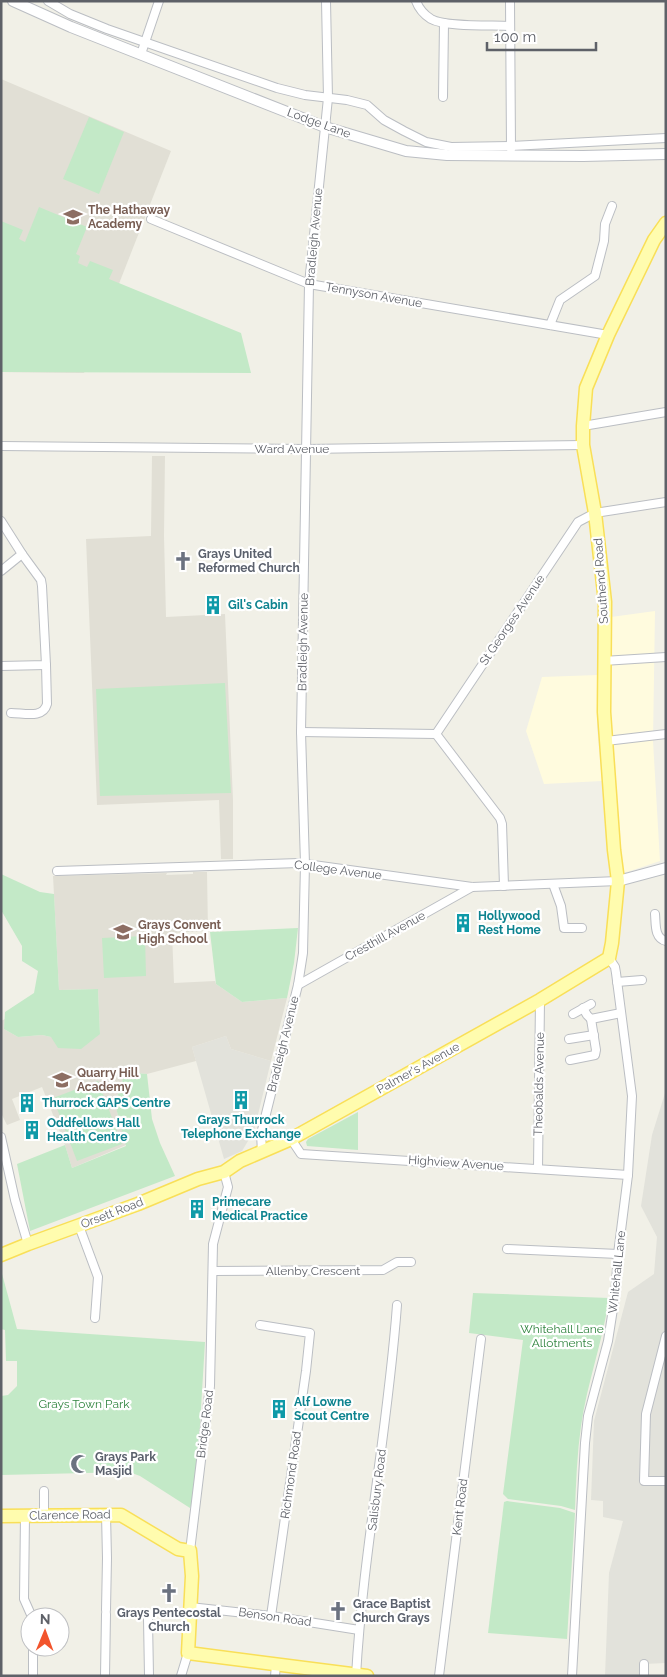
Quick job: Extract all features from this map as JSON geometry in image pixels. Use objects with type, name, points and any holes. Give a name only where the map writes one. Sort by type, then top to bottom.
[{"type":"main road","name":"Southend Road","points":[[609,958],[618,881],[606,741],[603,661],[604,602],[595,513],[583,445],[583,426],[586,388],[608,335],[654,240],[666,223]]},
{"type":"main road","name":"Palmer's Avenue","points":[[224,1172],[240,1161],[291,1139],[540,1000],[609,958]]},
{"type":"main road","name":"Orsett Road","points":[[1,1255],[198,1179],[224,1172]]},
{"type":"main road","name":"Clarence Road","points":[[1,1516],[121,1515],[178,1549],[190,1552]]},
{"type":"main road","name":"Bridge Road","points":[[188,1653],[192,1576],[190,1552]]},
{"type":"main road","points":[[188,1653],[276,1670],[360,1675]]},
{"type":"street","name":"Lodge Lane","points":[[13,1],[71,27],[325,127],[406,151],[448,155],[511,151],[643,156],[666,159]]},
{"type":"street","points":[[48,1],[70,14],[277,88],[305,95],[367,105],[384,120],[426,142],[451,147],[511,151],[643,138],[666,138]]},
{"type":"street","points":[[141,54],[159,1]]},
{"type":"street","name":"Bradleigh Avenue","points":[[262,1152],[261,1134],[298,985],[304,953],[301,732],[308,284],[328,98],[326,1]]},
{"type":"street","points":[[416,1],[420,10],[432,20],[444,23],[510,26]]},
{"type":"street","points":[[510,1],[511,151]]},
{"type":"street","points":[[443,97],[444,23]]},
{"type":"street","points":[[643,138],[643,156]]},
{"type":"street","name":"Lodge Lane","points":[[643,156],[666,154]]},
{"type":"street","points":[[550,325],[560,300],[595,276],[604,241],[605,224],[612,206]]},
{"type":"street","name":"Tennyson Avenue","points":[[151,219],[308,284],[608,335]]},
{"type":"street","points":[[583,426],[666,412]]},
{"type":"street","name":"Ward Avenue","points":[[1,446],[306,449],[583,445]]},
{"type":"street","points":[[595,513],[666,502]]},
{"type":"street","name":"St Georges Avenue","points":[[436,734],[578,522],[595,513]]},
{"type":"street","points":[[1,521],[40,580],[42,586],[47,704],[43,712],[38,714],[11,713]]},
{"type":"street","points":[[1,571],[22,554]]},
{"type":"street","points":[[603,661],[666,657]]},
{"type":"street","points":[[1,666],[46,665]]},
{"type":"street","points":[[301,732],[436,734],[500,818],[502,824],[504,886]]},
{"type":"street","points":[[606,741],[666,734]]},
{"type":"street","name":"College Avenue","points":[[57,871],[304,864],[472,888],[618,881]]},
{"type":"street","points":[[618,881],[666,868]]},
{"type":"street","points":[[553,884],[561,906],[564,928],[582,928]]},
{"type":"street","name":"Cresthill Avenue","points":[[298,985],[472,888]]},
{"type":"street","points":[[655,914],[659,938],[666,941]]},
{"type":"street","name":"Whitehall Lane","points":[[572,1676],[588,1416],[608,1341],[615,1296],[618,1254],[628,1175],[632,1096],[615,967],[609,958]]},
{"type":"street","points":[[617,982],[642,980]]},
{"type":"street","name":"Theobalds Avenue","points":[[538,1168],[540,1000]]},
{"type":"street","points":[[573,1014],[591,1004]]},
{"type":"street","points":[[583,1008],[586,1015],[591,1018],[621,1013]]},
{"type":"street","points":[[570,1060],[595,1055],[596,1050],[591,1018]]},
{"type":"street","points":[[569,1039],[594,1035]]},
{"type":"street","points":[[2,1139],[15,1200],[28,1244]]},
{"type":"street","name":"Highview Avenue","points":[[291,1139],[301,1154],[628,1175]]},
{"type":"street","name":"Bridge Road","points":[[190,1552],[210,1386],[213,1244],[228,1187],[224,1172]]},
{"type":"street","points":[[79,1226],[98,1277],[95,1318]]},
{"type":"street","points":[[507,1248],[618,1254]]},
{"type":"street","name":"Allenby Crescent","points":[[213,1271],[383,1270],[396,1262],[411,1262]]},
{"type":"street","name":"Salisbury Road","points":[[360,1675],[359,1630],[388,1408],[397,1305]]},
{"type":"street","name":"Richmond Road","points":[[260,1325],[310,1333],[271,1616]]},
{"type":"street","points":[[666,1336],[646,1414],[644,1481],[666,1481]]},
{"type":"street","name":"Kent Road","points":[[439,1676],[481,1339]]},
{"type":"street","points":[[44,1491],[44,1515]]},
{"type":"street","points":[[105,1676],[106,1514]]},
{"type":"street","points":[[25,1515],[24,1599],[28,1607]]},
{"type":"street","name":"Benson Road","points":[[190,1607],[271,1616],[359,1630]]},
{"type":"street","points":[[148,1619],[148,1676]]},
{"type":"street","name":"Bridge Road","points":[[181,1676],[188,1653]]},
{"type":"street","points":[[32,1657],[33,1676]]},
{"type":"street","points":[[644,1664],[644,1676]]},
{"type":"shaded area","name":"The Hathaway Academy","points":[[1,79],[171,151],[84,373],[1,372]]},
{"type":"shaded area","points":[[152,456],[165,456],[166,617],[225,614],[233,800],[233,859],[221,859],[219,800],[97,805],[86,539],[151,536]]},
{"type":"shaded area","points":[[655,611],[653,741],[660,861],[623,872],[621,869],[611,734],[611,617]]},
{"type":"shaded area","points":[[597,675],[597,727],[602,781],[544,784],[526,731],[542,677]]},
{"type":"shaded area","points":[[193,872],[207,872],[208,931],[172,933],[174,983],[215,981],[216,984],[242,1002],[287,998],[271,1061],[231,1049],[226,1036],[192,1047],[196,1061],[147,1074],[125,1072],[115,1104],[126,1145],[72,1168],[42,1087],[12,1099],[20,1120],[7,1125],[1,1113],[1,1021],[5,1019],[4,1029],[18,1037],[100,1034],[98,989],[59,990],[53,876],[167,873],[166,875],[193,874]]},
{"type":"shaded area","points":[[226,1036],[231,1049],[271,1061],[254,1131],[242,1151],[224,1159],[192,1047]]},
{"type":"shaded area","points":[[666,1090],[666,1663],[644,1664],[644,1676],[605,1676],[609,1573],[623,1521],[603,1517],[603,1501],[591,1500],[594,1421],[628,1292],[654,1274],[657,1237],[641,1206],[652,1135]]},
{"type":"green space","points":[[89,117],[124,132],[99,194],[63,179]]},
{"type":"green space","points":[[39,207],[87,227],[76,254],[80,256],[78,263],[87,267],[90,261],[113,270],[109,279],[241,333],[251,373],[1,372],[1,221],[23,230],[19,239],[25,242]]},
{"type":"green space","points":[[225,683],[231,793],[100,796],[96,689]]},
{"type":"green space","points":[[1,874],[40,892],[54,894],[59,990],[98,989],[100,1034],[81,1049],[58,1048],[51,1037],[42,1035],[18,1037],[4,1029],[5,1012],[34,993],[38,971],[22,961],[22,946],[1,910]]},
{"type":"green space","points":[[298,928],[287,998],[242,1002],[216,984],[210,932]]},
{"type":"green space","points":[[145,936],[146,976],[104,978],[102,938]]},
{"type":"green space","points":[[125,1072],[147,1074],[152,1119],[160,1143],[175,1176],[30,1231],[17,1164],[65,1145],[72,1168],[126,1146],[115,1104]]},
{"type":"green space","points":[[98,1081],[122,1144],[77,1161],[53,1098]]},
{"type":"green space","points":[[358,1112],[358,1150],[307,1146],[306,1142],[308,1139]]},
{"type":"green space","name":"Grays Town Park","points":[[1,1270],[17,1329],[205,1342],[196,1491],[190,1508],[140,1476],[129,1472],[1,1475],[1,1396],[8,1395],[17,1386],[17,1361],[6,1361],[5,1330],[1,1329]]},
{"type":"green space","name":"Whitehall Lane Allotments","points":[[473,1293],[609,1298],[581,1426],[575,1510],[561,1506],[508,1499],[503,1494],[523,1340],[469,1333]]},
{"type":"green space","points":[[504,1502],[560,1508],[575,1513],[567,1639],[488,1633]]},
{"type":"place","name":"The Hathaway Academy","points":[[73,217]]},
{"type":"place","name":"Grays United Reformed Church","points":[[183,561]]},
{"type":"place","name":"Gil's Cabin","points":[[213,605]]},
{"type":"place","name":"Hollywood Rest Home","points":[[463,923]]},
{"type":"place","name":"Grays Convent High School","points":[[123,932]]},
{"type":"place","name":"Quarry Hill Academy","points":[[62,1080]]},
{"type":"place","name":"Grays Thurrock Telephone Exchange","points":[[241,1100]]},
{"type":"place","name":"Thurrock GAPS Centre","points":[[27,1103]]},
{"type":"place","name":"Oddfellows Hall Health Centre","points":[[32,1130]]},
{"type":"place","name":"Primecare Medical Practice","points":[[197,1209]]},
{"type":"place","name":"Alf Lowne Scout Centre","points":[[279,1409]]},
{"type":"place","name":"Grays Park Masjid","points":[[80,1464]]},
{"type":"place","name":"Grays Pentecostal Church","points":[[169,1593]]},
{"type":"place","name":"Grace Baptist Church Grays","points":[[338,1611]]}]
